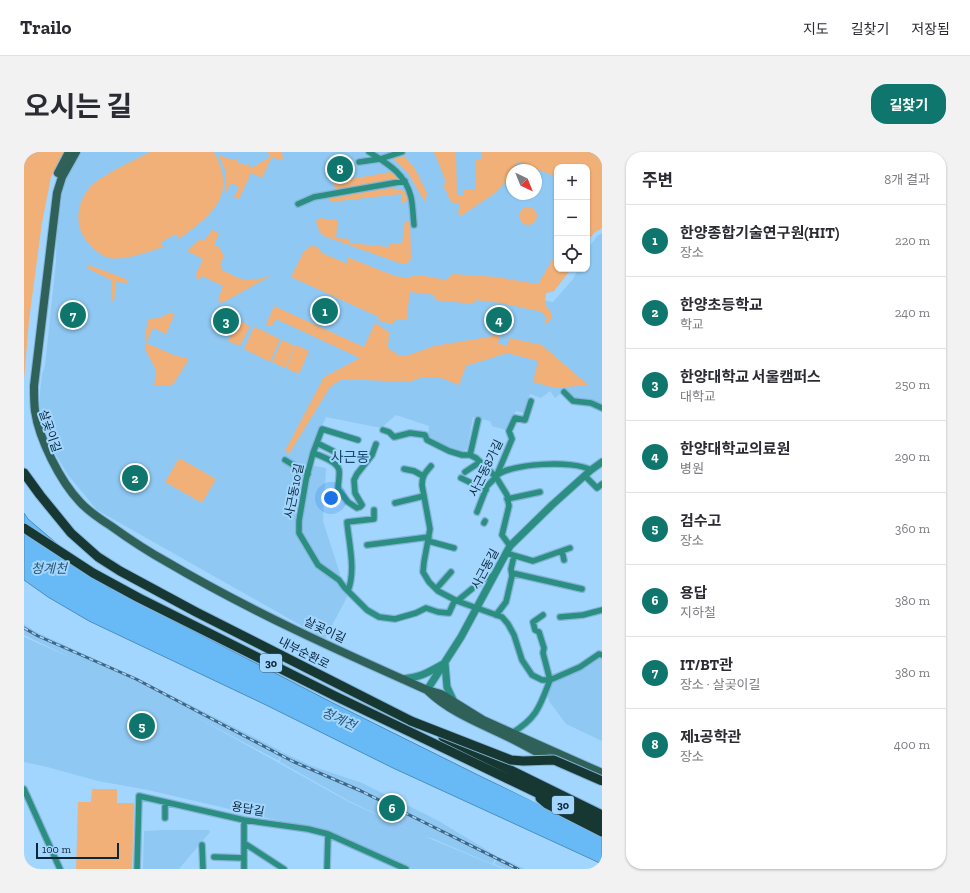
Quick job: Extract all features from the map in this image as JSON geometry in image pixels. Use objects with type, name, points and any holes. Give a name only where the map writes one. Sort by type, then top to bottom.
[{"type":"highway","name":"내부순환로","points":[[24,473],[71,533],[98,557],[120,571],[196,612],[483,758],[602,815]]},
{"type":"highway","name":"내부순환로","points":[[24,528],[93,573],[139,598],[335,696],[602,824]]},
{"type":"highway","points":[[411,721],[511,760],[554,760],[602,781]]},
{"type":"highway","points":[[525,786],[547,804],[602,832]]},
{"type":"main road","name":"살곶이길","points":[[69,152],[57,175],[52,191],[28,386],[29,410],[32,424],[45,456],[59,484],[90,518],[144,553],[200,585],[213,589]]},
{"type":"main road","name":"살곶이길","points":[[76,152],[62,177],[57,193],[34,386],[35,410],[38,423],[50,454],[64,481],[80,502],[94,514],[145,550],[213,589],[310,637],[427,690],[441,694],[483,720],[602,773]]},
{"type":"main road","name":"살곶이길","points":[[427,690],[438,701],[480,725],[511,738],[602,784]]},
{"type":"main road","points":[[588,778],[586,773],[592,769]]},
{"type":"street","points":[[369,152],[380,159],[405,182],[411,196],[414,225]]},
{"type":"street","points":[[359,162],[380,159],[402,152]]},
{"type":"street","points":[[298,204],[314,198],[405,182]]},
{"type":"street","points":[[564,392],[573,401],[591,403],[602,408]]},
{"type":"street","name":"사근동8가길","points":[[477,512],[486,490],[496,477],[512,439],[509,431],[515,418],[524,420],[531,400]]},
{"type":"street","points":[[470,455],[478,420]]},
{"type":"street","name":"사근동10길","points":[[358,440],[322,429],[313,453],[298,520],[299,533],[318,565],[332,574],[367,610],[379,617],[395,619],[416,614],[426,608],[438,612],[449,613],[454,602],[485,578],[493,576]]},
{"type":"street","points":[[383,430],[389,432],[394,437],[410,433],[425,435],[428,440],[449,451],[462,455],[470,455],[476,458],[496,477],[507,499],[508,506],[502,535],[510,546]]},
{"type":"street","points":[[317,443],[333,451]]},
{"type":"street","name":"사근동10길","points":[[313,453],[322,456],[336,465],[339,470],[338,489],[342,495],[357,508],[362,505],[355,492],[354,480],[372,455],[376,444]]},
{"type":"street","points":[[285,460],[308,474]]},
{"type":"street","points":[[465,472],[480,462]]},
{"type":"street","name":"사근동길","points":[[427,690],[445,663],[477,608],[510,546],[552,505],[602,462]]},
{"type":"street","points":[[496,477],[501,472],[542,464],[576,464],[591,470]]},
{"type":"street","points":[[431,466],[423,476],[422,485],[430,529],[423,572],[436,590],[457,601],[502,617],[508,624],[522,660],[532,675],[542,680],[550,680],[580,667],[599,654],[602,655]]},
{"type":"street","points":[[404,469],[414,471],[423,476]]},
{"type":"street","points":[[585,476],[596,488],[602,484]]},
{"type":"street","points":[[461,478],[486,490]]},
{"type":"street","points":[[507,499],[540,492]]},
{"type":"street","points":[[395,503],[424,496]]},
{"type":"street","points":[[346,589],[351,577],[352,563],[348,522],[374,519],[374,510]]},
{"type":"street","points":[[367,545],[429,539],[454,548]]},
{"type":"street","points":[[506,553],[533,561],[570,548]]},
{"type":"street","points":[[562,551],[564,560]]},
{"type":"street","points":[[496,615],[506,602],[512,576],[511,569],[514,556]]},
{"type":"street","points":[[436,590],[451,572]]},
{"type":"street","points":[[512,574],[582,589]]},
{"type":"street","points":[[560,617],[583,615],[602,610]]},
{"type":"street","points":[[512,733],[532,719],[541,704],[550,680],[543,653],[544,648],[539,632],[535,630],[533,622],[543,615]]},
{"type":"street","points":[[402,679],[415,678],[425,675],[445,663],[447,687],[454,702]]},
{"type":"street","points":[[24,789],[60,869]]},
{"type":"street","name":"용답길","points":[[136,869],[139,796],[244,820],[308,829],[328,834],[406,869]]},
{"type":"street","points":[[164,818],[165,802]]},
{"type":"street","points":[[244,820],[244,869]]},
{"type":"street","points":[[327,869],[328,834]]},
{"type":"street","points":[[244,843],[274,866],[284,869]]},
{"type":"street","points":[[202,845],[203,869]]},
{"type":"street","points":[[214,857],[244,858]]},
{"type":"street","points":[[389,869],[390,862]]},
{"type":"shaded area","points":[[24,152],[64,152],[51,177],[42,223],[29,320],[24,380]]},
{"type":"shaded area","points":[[79,152],[602,152],[602,228],[595,232],[590,238],[590,164],[554,164],[554,272],[569,272],[554,291],[546,293],[545,300],[509,294],[553,302],[573,279],[576,272],[590,272],[590,246],[597,236],[602,233],[602,405],[594,401],[577,400],[565,390],[555,398],[550,391],[541,398],[530,394],[524,413],[516,411],[506,430],[492,426],[490,421],[473,417],[467,449],[461,452],[428,439],[429,426],[396,415],[381,428],[326,417],[311,453],[307,472],[314,466],[326,468],[323,521],[340,574],[339,580],[348,595],[325,639],[97,510],[68,475],[56,455],[45,428],[40,408],[40,392],[45,365],[56,262],[57,209],[60,194]]},
{"type":"shaded area","points":[[150,152],[214,152],[221,167],[223,180],[222,192],[218,203],[202,221],[179,239],[176,234],[161,242],[163,247],[129,257],[115,259],[106,257],[99,253],[85,240],[78,218],[81,202],[84,195],[94,183],[109,173]]},
{"type":"shaded area","points":[[268,152],[281,152],[284,158],[279,160],[272,157],[262,178],[251,173],[239,199],[234,197],[239,187],[231,183],[226,193],[226,172],[219,156],[232,160],[236,158],[239,164],[242,163],[244,166],[248,163],[251,168],[270,157]]},
{"type":"shaded area","points":[[433,152],[456,152],[457,196],[464,196],[463,190],[475,189],[475,159],[481,159],[481,152],[602,152],[602,228],[595,232],[590,238],[590,164],[554,164],[554,176],[542,171],[542,164],[523,164],[518,162],[517,164],[506,164],[506,181],[495,193],[461,216],[458,212],[460,204],[451,202],[443,184],[446,182]]},
{"type":"shaded area","points":[[404,156],[414,167],[427,193],[425,202],[408,173],[393,159]]},
{"type":"shaded area","points":[[391,172],[395,173],[397,179],[336,191],[333,182]]},
{"type":"shaded area","points":[[391,188],[405,191],[408,201],[402,203],[401,194],[330,202],[329,197]]},
{"type":"shaded area","points":[[528,207],[534,210],[537,216],[534,222],[528,225],[522,222],[519,216],[522,210]]},
{"type":"shaded area","points":[[323,217],[323,219],[338,220],[337,238],[350,239],[350,243],[389,247],[390,243],[402,244],[405,220],[410,223],[411,259],[408,263],[402,264],[324,236],[319,231],[316,220]]},
{"type":"shaded area","points":[[212,230],[219,233],[214,245],[219,247],[224,256],[220,265],[222,270],[240,279],[250,280],[272,275],[222,303],[218,300],[223,286],[202,276],[200,279],[197,279],[196,274],[203,259],[187,251],[200,239],[204,241]]},
{"type":"shaded area","points":[[311,246],[318,247],[322,253],[348,264],[347,257],[395,276],[411,278],[412,275],[420,275],[446,280],[453,274],[497,277],[538,284],[554,257],[554,272],[569,272],[554,291],[546,293],[546,305],[552,314],[551,319],[546,324],[544,322],[547,319],[542,312],[501,303],[475,300],[474,304],[434,300],[435,295],[410,292],[407,314],[408,320],[396,319],[396,321],[390,324],[378,320],[379,317],[291,277],[304,251]]},
{"type":"shaded area","points":[[89,265],[126,279],[128,283],[116,282],[114,301],[111,301],[111,280],[87,268]]},
{"type":"shaded area","points":[[274,306],[364,347],[375,323],[389,332],[388,348],[400,356],[406,356],[434,346],[500,335],[498,343],[507,346],[510,338],[542,345],[588,385],[555,388],[533,382],[538,361],[507,353],[466,366],[459,385],[439,377],[420,378],[409,382],[342,379],[330,387],[289,454],[285,451],[324,377],[360,358],[276,319],[272,326],[266,325]]},
{"type":"shaded area","points":[[175,313],[166,334],[153,328],[146,343],[174,355],[189,359],[174,383],[170,386],[154,385],[156,374],[155,368],[146,351],[145,337],[148,319],[160,318],[167,314]]},
{"type":"shaded area","points":[[238,320],[250,326],[240,346],[228,341]]},
{"type":"shaded area","points":[[254,327],[267,332],[262,344],[267,333],[280,339],[270,362],[244,349]]},
{"type":"shaded area","points":[[282,340],[295,346],[285,368],[272,362]]},
{"type":"shaded area","points":[[296,345],[309,351],[299,374],[286,368]]},
{"type":"shaded area","points":[[179,458],[216,479],[202,503],[165,482]]},
{"type":"shaded area","points":[[24,624],[38,633],[181,700],[281,751],[279,761],[189,713],[349,802],[419,834],[349,801],[280,762],[282,752],[312,766],[362,783],[437,820],[497,856],[492,864],[426,837],[503,869],[412,869],[368,854],[293,824],[148,790],[98,781],[24,762],[24,637],[72,658],[24,635]]},
{"type":"shaded area","points":[[600,656],[602,657],[602,741],[566,724],[549,701],[548,696],[553,681]]},
{"type":"shaded area","points":[[92,789],[117,789],[117,803],[134,803],[132,869],[76,869],[78,802],[91,802]]},
{"type":"shaded area","points":[[209,830],[210,832],[179,869],[143,869],[144,831]]},
{"type":"shaded area","points":[[499,857],[525,869],[506,869],[494,864]]},
{"type":"water","name":"청계천","points":[[24,513],[28,519],[108,587],[333,703],[482,777],[602,834],[602,864],[393,768],[266,705],[89,621],[48,597],[24,580]]},
{"type":"pier","points":[[112,587],[334,701],[602,832],[602,836],[111,589]]},
{"type":"railway","points":[[24,628],[38,636],[136,679],[292,761],[361,791],[518,869]]},
{"type":"place","name":"제1공학관","points":[[340,169]]},
{"type":"place","name":"한양종합기술연구원(HIT)","points":[[325,311]]},
{"type":"place","name":"IT/BT관","points":[[73,315]]},
{"type":"place","name":"한양대학교의료원","points":[[499,320]]},
{"type":"place","name":"한양대학교 서울캠퍼스","points":[[226,321]]},
{"type":"place","name":"한양초등학교","points":[[135,478]]},
{"type":"place","name":"검수고","points":[[142,726]]},
{"type":"place","name":"용답","points":[[392,808]]},
{"type":"district","name":"사근동","points":[[350,457]]}]
